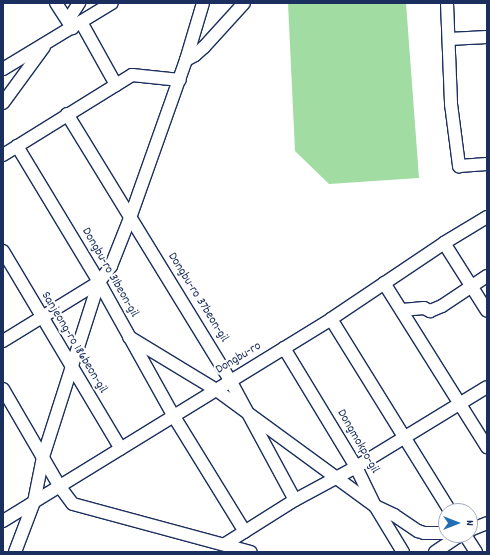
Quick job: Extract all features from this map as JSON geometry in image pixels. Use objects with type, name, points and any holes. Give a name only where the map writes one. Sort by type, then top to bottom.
[{"type":"street","points":[[56,3],[76,25]]},
{"type":"street","points":[[79,3],[70,17],[116,85]]},
{"type":"street","points":[[3,70],[112,3]]},
{"type":"street","points":[[15,552],[34,502],[43,457],[100,282],[111,266],[130,218],[180,80],[203,3]]},
{"type":"street","points":[[186,60],[195,55],[244,3]]},
{"type":"street","points":[[447,3],[451,104],[459,166],[487,164]]},
{"type":"street","points":[[449,39],[487,37]]},
{"type":"street","points":[[3,103],[47,43]]},
{"type":"street","points":[[3,155],[132,75],[180,80]]},
{"type":"street","name":"Dongbu-ro 37beon-gil","points":[[67,114],[230,380],[295,500]]},
{"type":"street","name":"Dongbu-ro 31beon-gil","points":[[17,146],[100,282],[174,415],[245,532]]},
{"type":"street","name":"Dongbu-ro","points":[[4,518],[60,487],[215,389],[331,319],[444,244],[487,218]]},
{"type":"street","points":[[444,244],[487,311]]},
{"type":"street","name":"Sanjeong-ro 186beon-gil","points":[[3,251],[120,449]]},
{"type":"street","points":[[402,310],[424,308],[430,311],[442,306],[487,276]]},
{"type":"street","points":[[3,341],[100,282]]},
{"type":"street","points":[[384,283],[487,447]]},
{"type":"street","points":[[331,319],[445,503]]},
{"type":"street","points":[[129,336],[215,389],[250,416],[337,476],[375,506],[394,515],[418,531],[424,533],[438,533]]},
{"type":"street","name":"Dongmokpo-gil","points":[[284,348],[356,467],[375,506],[403,552]]},
{"type":"street","points":[[225,544],[295,500],[356,467],[487,387]]},
{"type":"street","points":[[3,388],[60,487],[73,504],[251,552]]},
{"type":"street","points":[[435,552],[448,543]]},
{"type":"street","points":[[470,543],[476,552]]},
{"type":"green space","points":[[288,3],[406,3],[419,178],[329,184],[295,151]]}]
